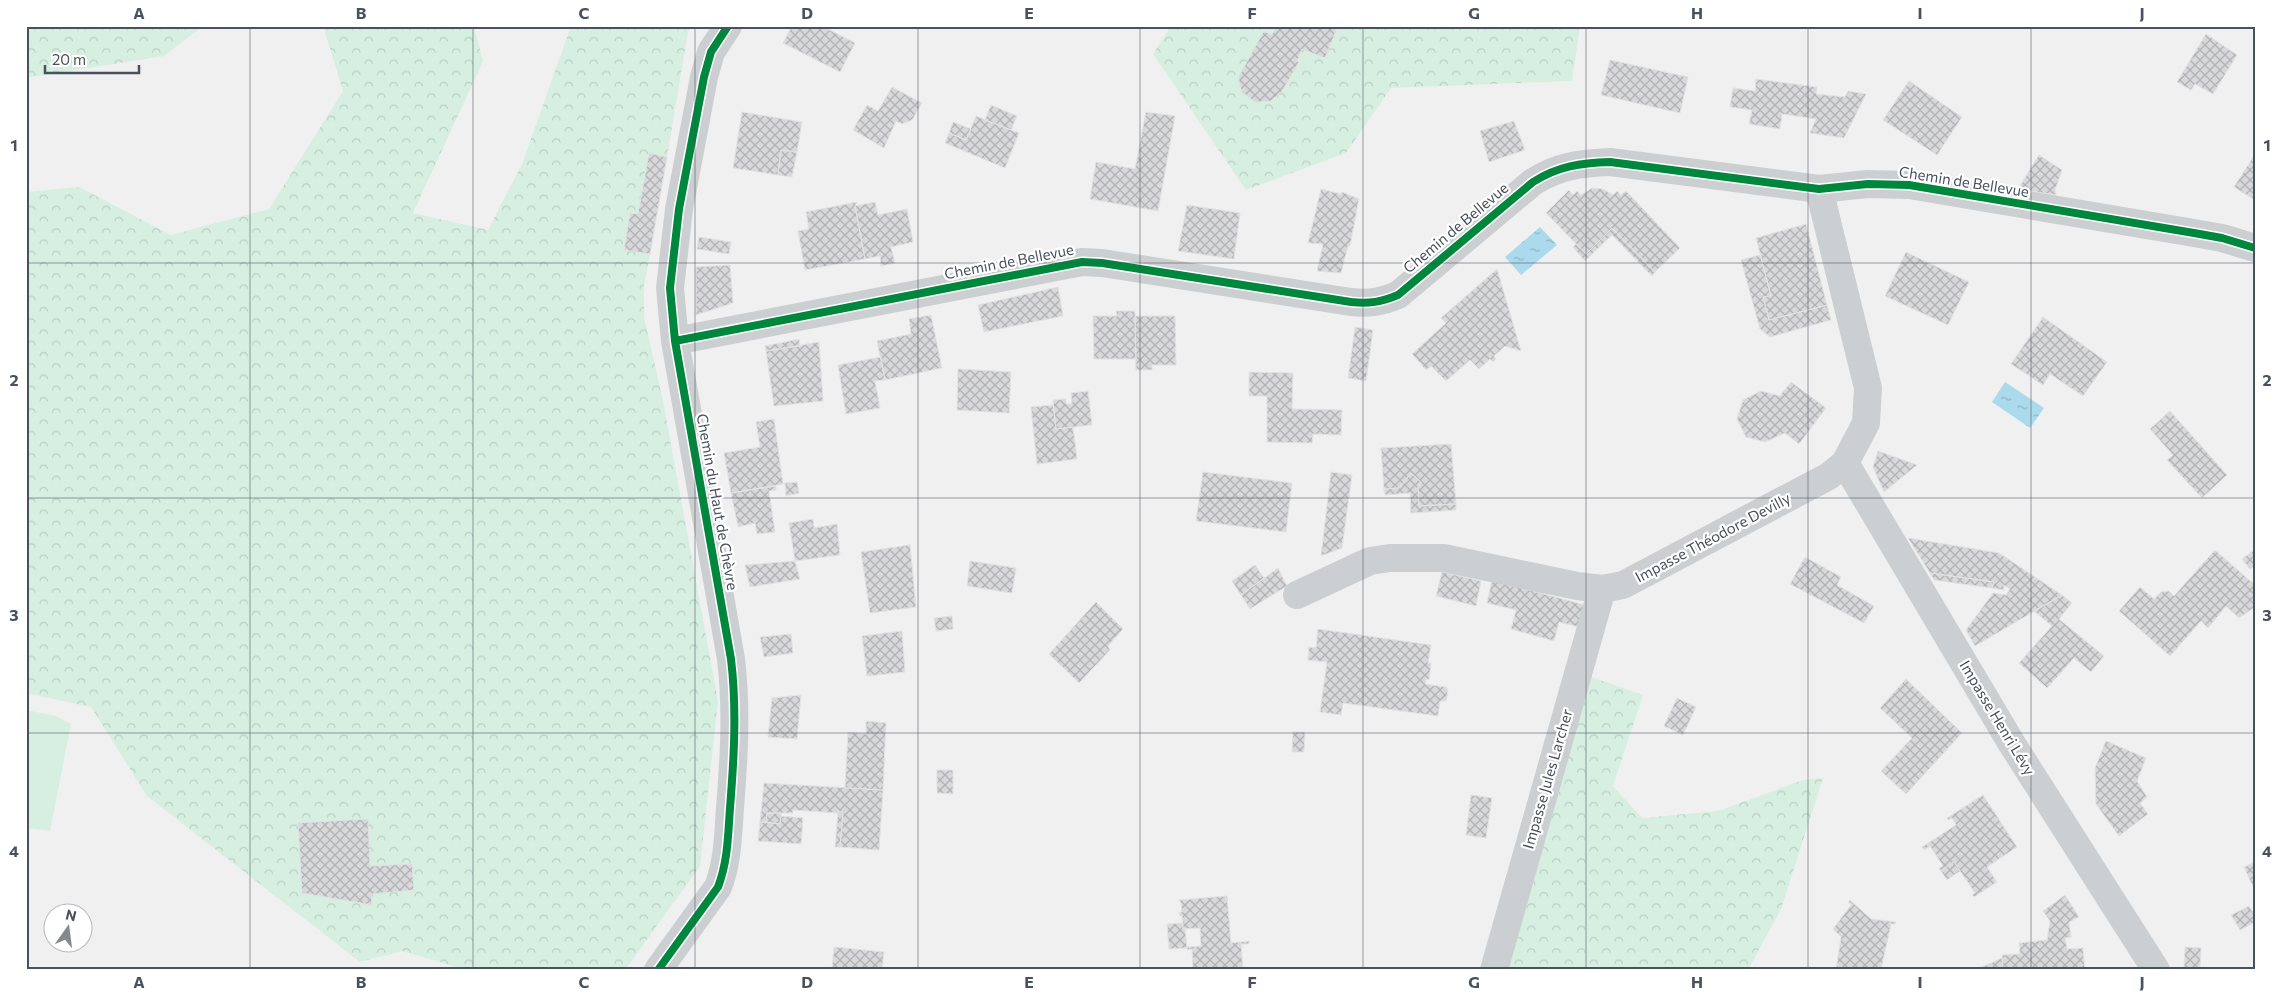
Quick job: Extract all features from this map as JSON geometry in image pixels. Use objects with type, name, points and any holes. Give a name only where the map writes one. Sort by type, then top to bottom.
[{"type":"street","name":"Chemin du Haut de Chèvre","points":[[658,970],[718,887],[727,858],[735,724],[731,659],[674,341],[670,288],[680,209],[704,77],[711,52],[728,26]]},
{"type":"street","name":"Chemin de Bellevue","points":[[674,341],[1082,262],[1102,263],[1351,302],[1369,304],[1383,302],[1398,295],[1533,182],[1552,170],[1591,162],[1610,162],[1819,188],[1868,184],[1908,186],[2222,238],[2255,248]]},
{"type":"street","name":"Impasse Théodore Devilly","points":[[1297,595],[1370,561],[1390,558],[1444,558],[1577,586],[1602,589],[1624,585],[1829,476],[1845,463],[1866,423],[1868,388],[1819,188]]},
{"type":"street","name":"Impasse Henri Lévy","points":[[1845,463],[2012,744],[2156,970]]},
{"type":"street","name":"Impasse Jules Larcher","points":[[1494,970],[1602,589]]},
{"type":"green space","points":[[26,26],[203,26],[164,56],[26,78]]},
{"type":"green space","points":[[323,26],[474,26],[483,61],[413,213],[488,230],[522,164],[571,26],[692,26],[688,32],[667,157],[649,153],[638,214],[630,213],[624,250],[650,254],[644,285],[644,317],[663,401],[718,701],[700,866],[625,970],[466,970],[402,951],[360,962],[147,796],[91,707],[26,693],[26,192],[79,187],[171,235],[269,209],[343,91]]},
{"type":"green space","points":[[1171,26],[1580,26],[1572,81],[1391,88],[1346,153],[1246,190],[1153,54]]},
{"type":"green space","points":[[1586,675],[1643,695],[1613,786],[1642,818],[1718,811],[1803,780],[1823,778],[1781,909],[1748,970],[1504,970]]},
{"type":"green space","points":[[26,710],[56,716],[71,724],[50,831],[26,828]]},
{"type":"water","points":[[1540,227],[1557,245],[1521,275],[1505,257]]},
{"type":"water","points":[[2005,382],[2044,408],[2030,428],[1992,402]]},
{"type":"building","points":[[792,26],[822,26],[855,43],[840,72],[783,43]]},
{"type":"building","points":[[1276,26],[1338,26],[1325,58],[1302,49],[1297,61],[1299,62],[1281,93],[1271,101],[1255,102],[1242,92],[1239,76],[1264,31],[1272,35]]},
{"type":"building","points":[[2206,34],[2237,55],[2213,94],[2195,84],[2191,90],[2177,82]]},
{"type":"building","points":[[1610,60],[1688,77],[1680,113],[1601,95]]},
{"type":"building","points":[[1756,79],[1817,87],[1816,94],[1845,97],[1848,91],[1866,94],[1844,138],[1810,133],[1816,119],[1782,114],[1780,129],[1749,124],[1752,110],[1730,107],[1733,88],[1755,91]]},
{"type":"building","points":[[1909,81],[1962,117],[1937,155],[1883,120]]},
{"type":"building","points":[[892,87],[922,103],[912,120],[902,124],[896,121],[884,148],[853,130],[867,105],[878,111]]},
{"type":"building","points":[[991,105],[1017,116],[1011,130],[985,120]]},
{"type":"building","points":[[742,112],[802,122],[797,152],[781,150],[778,175],[733,168]]},
{"type":"building","points":[[1146,112],[1175,116],[1158,211],[1090,199],[1096,162],[1135,169]]},
{"type":"building","points":[[976,116],[1019,133],[1005,168],[945,143],[949,133],[966,140]]},
{"type":"building","points":[[1514,121],[1525,150],[1489,162],[1480,131]]},
{"type":"building","points":[[953,122],[971,129],[966,140],[949,133]]},
{"type":"building","points":[[781,150],[797,152],[792,177],[778,175]]},
{"type":"building","points":[[649,153],[667,157],[650,254],[624,250],[630,213],[638,214]]},
{"type":"building","points":[[2255,154],[2255,200],[2234,187]]},
{"type":"building","points":[[2039,155],[2062,170],[2055,190],[2056,195],[2018,189]]},
{"type":"building","points":[[1592,188],[1603,189],[1613,195],[1617,191],[1621,195],[1626,191],[1680,248],[1655,272],[1612,228],[1586,254],[1546,213],[1569,190],[1573,195],[1577,191],[1581,195]]},
{"type":"building","points":[[1321,189],[1341,194],[1342,192],[1359,199],[1350,246],[1348,246],[1341,273],[1317,271],[1323,244],[1308,243]]},
{"type":"building","points":[[857,202],[855,206],[865,259],[805,270],[798,231],[809,229],[806,212]]},
{"type":"building","points":[[875,202],[878,215],[907,209],[913,242],[891,247],[895,263],[881,266],[880,256],[865,259],[855,206]]},
{"type":"building","points":[[1187,205],[1240,213],[1234,259],[1178,251]]},
{"type":"building","points":[[1806,224],[1827,305],[1769,320],[1763,297],[1771,296],[1756,238]]},
{"type":"building","points":[[1612,228],[1655,272],[1652,276],[1612,235],[1585,261],[1573,247],[1576,244],[1586,254]]},
{"type":"building","points":[[699,237],[731,242],[729,254],[697,249]]},
{"type":"building","points":[[1906,252],[1969,282],[1948,325],[1885,296]]},
{"type":"building","points":[[1760,255],[1771,296],[1763,297],[1769,320],[1827,305],[1831,320],[1770,337],[1760,329],[1741,260]]},
{"type":"building","points":[[730,265],[733,303],[696,315],[696,267]]},
{"type":"building","points":[[1497,269],[1521,351],[1505,346],[1494,356],[1496,359],[1493,362],[1490,359],[1479,369],[1470,360],[1446,381],[1431,366],[1426,370],[1412,354],[1446,323],[1441,318]]},
{"type":"building","points":[[1058,287],[1063,316],[984,332],[978,305]]},
{"type":"building","points":[[1116,311],[1135,311],[1136,359],[1094,359],[1093,316],[1117,316]]},
{"type":"building","points":[[931,315],[942,368],[885,380],[877,341],[911,334],[909,319]]},
{"type":"building","points":[[1135,316],[1175,316],[1176,365],[1152,365],[1152,370],[1136,370]]},
{"type":"building","points":[[2043,317],[2107,362],[2083,396],[2050,374],[2043,385],[2011,364]]},
{"type":"building","points":[[1355,327],[1373,330],[1366,381],[1348,378]]},
{"type":"building","points":[[799,339],[800,346],[766,351],[765,346]]},
{"type":"building","points":[[819,342],[823,401],[774,406],[766,351]]},
{"type":"building","points":[[881,357],[885,380],[875,381],[880,408],[846,414],[838,365]]},
{"type":"building","points":[[958,369],[1011,372],[1009,413],[957,410]]},
{"type":"building","points":[[1249,372],[1293,373],[1292,409],[1342,410],[1341,435],[1313,434],[1312,443],[1267,442],[1267,396],[1249,396]]},
{"type":"building","points":[[1791,382],[1826,408],[1799,444],[1785,433],[1765,442],[1746,437],[1737,419],[1743,400],[1761,391],[1780,396]]},
{"type":"building","points":[[1088,391],[1092,425],[1056,429],[1053,400],[1066,399],[1066,404],[1072,404],[1071,393]]},
{"type":"building","points":[[1053,405],[1056,429],[1073,427],[1077,459],[1037,464],[1031,407]]},
{"type":"building","points":[[2170,411],[2227,475],[2202,498],[2167,460],[2173,455],[2150,429]]},
{"type":"building","points":[[774,419],[783,484],[731,493],[724,453],[760,447],[756,422]]},
{"type":"building","points":[[1451,444],[1456,504],[1419,506],[1418,487],[1421,482],[1411,473],[1399,488],[1384,489],[1381,448]]},
{"type":"building","points":[[1878,451],[1917,465],[1884,492],[1873,467]]},
{"type":"building","points":[[1203,472],[1292,483],[1286,532],[1196,521]]},
{"type":"building","points":[[1331,472],[1352,475],[1342,548],[1321,556]]},
{"type":"building","points":[[1411,473],[1421,482],[1418,487],[1419,506],[1456,504],[1456,510],[1411,513],[1410,493],[1385,495],[1384,489],[1399,488]]},
{"type":"building","points":[[797,482],[799,493],[786,496],[785,483]]},
{"type":"building","points":[[776,486],[776,490],[769,491],[775,532],[757,534],[755,523],[738,527],[731,493]]},
{"type":"building","points":[[813,519],[814,528],[837,524],[840,555],[795,561],[789,523]]},
{"type":"building","points":[[1908,538],[1999,553],[2062,595],[1975,646],[1966,630],[1993,593],[2006,595],[2010,589],[2004,585],[2004,590],[1992,588],[1994,582],[1930,573]]},
{"type":"building","points":[[910,545],[916,607],[870,613],[861,552]]},
{"type":"building","points":[[2215,550],[2255,585],[2255,607],[2239,618],[2226,606],[2208,628],[2201,621],[2170,656],[2119,611],[2140,587],[2154,599],[2161,592],[2169,591],[2174,596]]},
{"type":"building","points":[[2253,551],[2255,554],[2255,566],[2250,569],[2242,559]]},
{"type":"building","points":[[1805,557],[1841,577],[1837,585],[1874,606],[1864,623],[1790,584]]},
{"type":"building","points":[[795,561],[800,579],[750,587],[745,565]]},
{"type":"building","points":[[970,561],[1016,568],[1012,593],[967,586]]},
{"type":"building","points":[[1255,565],[1264,578],[1241,595],[1232,581]]},
{"type":"building","points":[[1278,568],[1287,586],[1250,609],[1241,595]]},
{"type":"building","points":[[1442,572],[1481,581],[1476,606],[1436,596]]},
{"type":"building","points":[[1930,573],[1994,582],[1992,588],[1934,580]]},
{"type":"building","points":[[1492,580],[1585,605],[1579,627],[1559,622],[1554,641],[1511,629],[1516,610],[1487,603]]},
{"type":"building","points":[[2062,595],[2072,603],[2059,619],[2104,656],[2091,672],[2074,658],[2047,688],[2019,663],[2052,626],[2034,611]]},
{"type":"building","points":[[1096,602],[1123,629],[1108,646],[1110,650],[1079,683],[1049,654]]},
{"type":"building","points":[[952,616],[953,629],[936,631],[934,618]]},
{"type":"building","points":[[1318,629],[1431,645],[1428,663],[1431,663],[1429,680],[1426,679],[1425,684],[1446,687],[1448,690],[1446,701],[1440,701],[1438,716],[1343,703],[1341,715],[1320,712],[1327,662],[1308,660],[1309,647],[1316,648]]},
{"type":"building","points":[[902,631],[905,672],[867,676],[862,636]]},
{"type":"building","points":[[791,634],[793,653],[764,657],[760,637]]},
{"type":"building","points":[[1906,679],[1962,733],[1906,794],[1881,771],[1912,738],[1880,708]]},
{"type":"building","points":[[801,695],[797,739],[768,737],[772,698]]},
{"type":"building","points":[[1677,698],[1696,707],[1683,735],[1664,726]]},
{"type":"building","points":[[866,721],[886,723],[883,790],[845,788],[848,732],[866,734]]},
{"type":"building","points":[[1293,732],[1305,732],[1304,752],[1292,752]]},
{"type":"building","points":[[2106,741],[2146,758],[2137,781],[2147,797],[2140,803],[2148,814],[2119,836],[2096,804],[2095,768]]},
{"type":"building","points":[[937,770],[953,770],[953,794],[937,793]]},
{"type":"building","points":[[764,783],[883,790],[879,850],[840,847],[843,812],[793,810],[793,813],[767,813],[766,822],[760,822]]},
{"type":"building","points":[[1471,795],[1492,798],[1486,838],[1466,835]]},
{"type":"building","points":[[1983,795],[2017,847],[1987,867],[1997,882],[1974,897],[1972,895],[1975,893],[1954,862],[1941,871],[1939,868],[1943,866],[1930,846],[1924,850],[1922,847],[1956,825],[1952,818],[1948,820],[1947,818]]},
{"type":"building","points":[[838,811],[843,812],[840,847],[835,847]]},
{"type":"building","points":[[767,813],[781,813],[780,824],[766,822]]},
{"type":"building","points":[[781,816],[803,818],[801,844],[758,841],[760,822],[780,824]]},
{"type":"building","points":[[368,819],[370,866],[412,864],[414,890],[371,894],[372,905],[302,893],[298,823]]},
{"type":"building","points":[[1954,862],[1960,871],[1947,880],[1941,871]]},
{"type":"building","points":[[2255,862],[2255,891],[2244,867]]},
{"type":"building","points":[[2065,895],[2079,917],[2069,922],[2071,937],[2065,938],[2067,949],[2083,948],[2085,970],[2003,970],[2002,955],[2020,954],[2019,943],[2047,940],[2050,921],[2043,911]]},
{"type":"building","points":[[1227,896],[1231,943],[1249,941],[1249,944],[1241,944],[1243,970],[1193,970],[1192,949],[1187,950],[1187,947],[1201,946],[1200,928],[1183,929],[1182,916],[1179,913],[1182,912],[1179,900]]},
{"type":"building","points":[[1850,900],[1871,919],[1896,922],[1891,924],[1881,970],[1836,970],[1841,937],[1833,929],[1851,905],[1848,902]]},
{"type":"building","points":[[2249,906],[2255,916],[2255,922],[2240,930],[2231,915]]},
{"type":"building","points":[[1183,923],[1187,948],[1169,949],[1167,924]]},
{"type":"building","points":[[834,947],[884,952],[882,970],[832,970]]},
{"type":"building","points":[[2185,947],[2201,948],[2200,968],[2184,968]]},
{"type":"building","points":[[2002,958],[2003,970],[1975,970]]},
{"type":"cycle path","points":[[658,970],[718,887],[726,858],[733,771],[734,696],[731,659],[675,341],[670,288],[679,209],[704,77],[711,52],[728,26]]},
{"type":"cycle path","points":[[675,341],[1082,262],[1102,263],[1351,302],[1369,303],[1380,301],[1398,295],[1533,182],[1561,169],[1599,162],[1819,189],[1868,184],[1909,185],[2222,238],[2255,248]]}]
